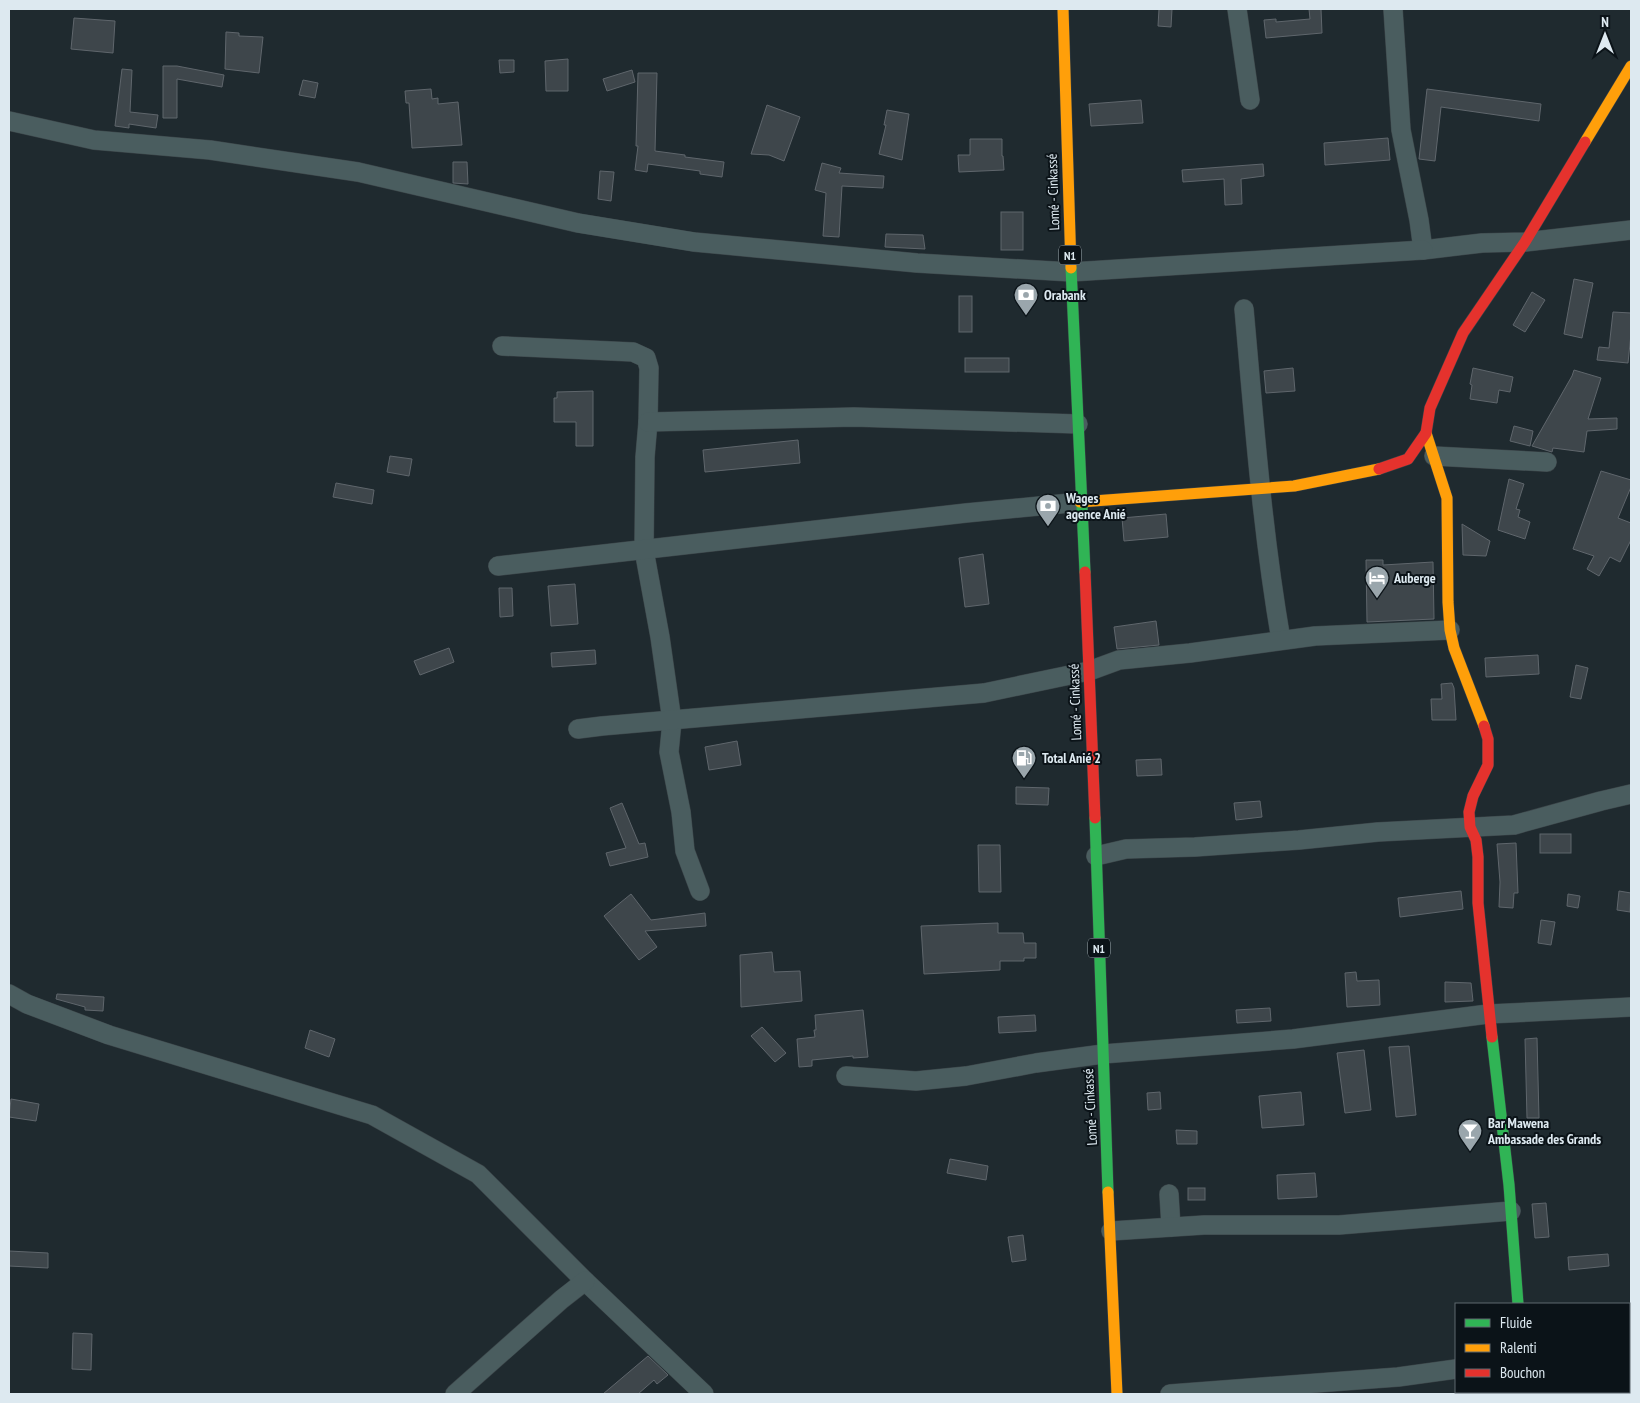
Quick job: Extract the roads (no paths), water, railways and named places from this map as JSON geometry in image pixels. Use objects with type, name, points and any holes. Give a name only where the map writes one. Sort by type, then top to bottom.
[{"type":"main road","name":"Lomé - Cinkassé","points":[[1063,9],[1071,272],[1089,671],[1117,1394]]},
{"type":"main road","points":[[1080,502],[1294,486],[1369,472],[1408,459],[1426,433],[1430,408],[1463,333],[1525,242],[1631,66]]},
{"type":"main road","points":[[1426,433],[1447,498],[1450,630],[1454,648],[1480,712],[1488,739],[1488,765],[1473,796],[1469,812],[1470,827],[1476,840],[1478,856],[1478,903],[1488,1014],[1500,1097],[1518,1303]]},
{"type":"street","points":[[1237,9],[1250,100]]},
{"type":"street","points":[[1393,9],[1401,130],[1423,250]]},
{"type":"street","points":[[9,121],[94,140],[210,150],[358,172],[578,223],[694,242],[918,264],[1071,272],[1423,250],[1482,243],[1525,242],[1631,230]]},
{"type":"street","points":[[1244,309],[1260,488],[1271,583],[1281,640]]},
{"type":"street","points":[[502,346],[633,352],[646,358],[649,368],[645,457],[644,550],[660,637],[672,721],[670,752],[685,851],[700,891]]},
{"type":"street","points":[[648,422],[854,417],[1078,424]]},
{"type":"street","points":[[1434,456],[1547,462]]},
{"type":"street","points":[[498,566],[966,513],[1080,502]]},
{"type":"street","points":[[578,729],[984,693],[1089,671],[1119,660],[1190,653],[1314,636],[1450,630]]},
{"type":"street","points":[[1096,856],[1126,848],[1195,847],[1299,840],[1378,832],[1514,825],[1631,794]]},
{"type":"street","points":[[9,994],[27,1004],[109,1035],[372,1115],[478,1174],[584,1282],[704,1394]]},
{"type":"street","points":[[846,1076],[916,1081],[966,1076],[1036,1063],[1103,1054],[1293,1040],[1488,1014],[1631,1006]]},
{"type":"street","points":[[1169,1194],[1171,1227]]},
{"type":"street","points":[[1111,1231],[1204,1226],[1339,1225],[1511,1211]]},
{"type":"street","points":[[455,1394],[562,1299],[584,1282]]},
{"type":"street","points":[[1170,1394],[1398,1377],[1455,1369]]},
{"type":"place","name":"Orabank","points":[[1026,316]]},
{"type":"place","name":"Wages agence Anié","points":[[1048,527]]},
{"type":"place","name":"Auberge","points":[[1377,599]]},
{"type":"place","name":"Total Anié 2","points":[[1024,779]]},
{"type":"place","name":"Bar Mawena Ambassade des Grands","points":[[1470,1152]]}]
